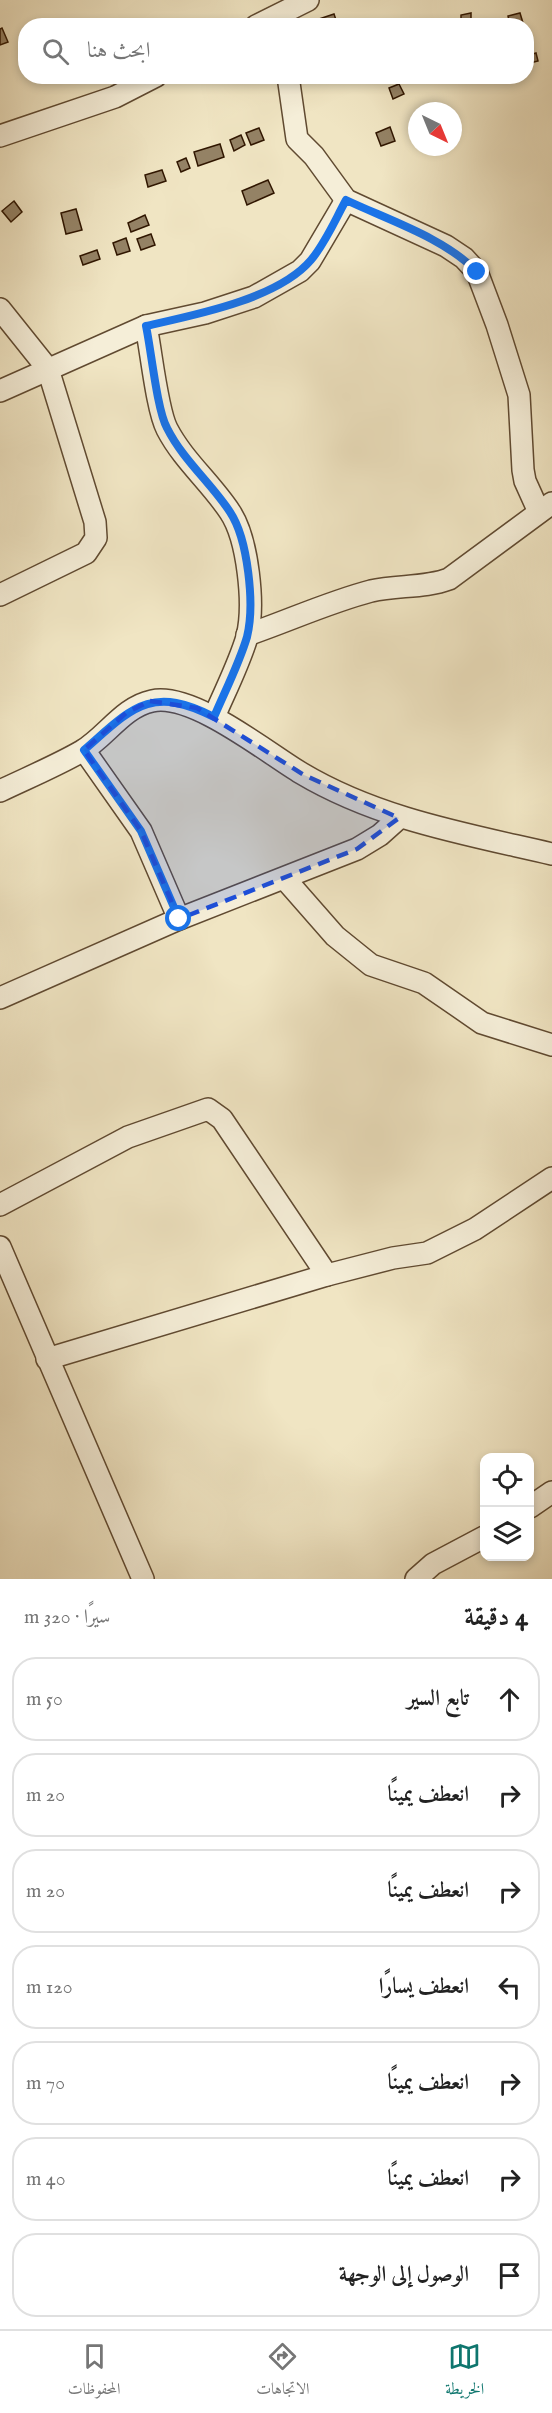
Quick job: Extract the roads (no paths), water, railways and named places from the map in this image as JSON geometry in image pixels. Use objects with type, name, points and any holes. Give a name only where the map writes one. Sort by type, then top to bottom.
[{"type":"street","points":[[278,13],[308,0]]},
{"type":"street","points":[[0,136],[116,97],[141,84]]},
{"type":"street","points":[[247,635],[370,592],[401,585],[437,584],[449,579],[546,507],[525,481],[519,395],[497,325],[477,272],[464,258],[446,246],[346,200],[314,156],[297,140],[289,84]]},
{"type":"street","points":[[0,391],[146,326],[254,297],[300,271],[319,250],[346,200]]},
{"type":"street","points":[[0,309],[48,369],[95,522],[96,538],[86,553],[0,595]]},
{"type":"street","points":[[146,326],[165,426],[185,456],[231,513],[240,533],[247,572],[247,635],[214,717]]},
{"type":"street","points":[[0,791],[84,750],[126,713],[150,701],[161,700],[188,706],[214,717],[304,775],[399,818],[552,854]]},
{"type":"street","points":[[84,750],[141,831],[179,919]]},
{"type":"street","points":[[0,998],[179,919],[285,879],[369,843],[399,818]]},
{"type":"street","points":[[285,879],[335,936],[371,965],[424,983],[482,1023],[552,1045]]},
{"type":"street","points":[[0,1205],[129,1137],[208,1109],[222,1119],[327,1275]]},
{"type":"street","points":[[47,1359],[327,1275],[427,1253],[451,1243],[552,1178]]},
{"type":"street","points":[[0,1247],[143,1579]]},
{"type":"street","points":[[531,1507],[552,1492]]},
{"type":"street","points":[[416,1579],[433,1564],[480,1539]]}]
